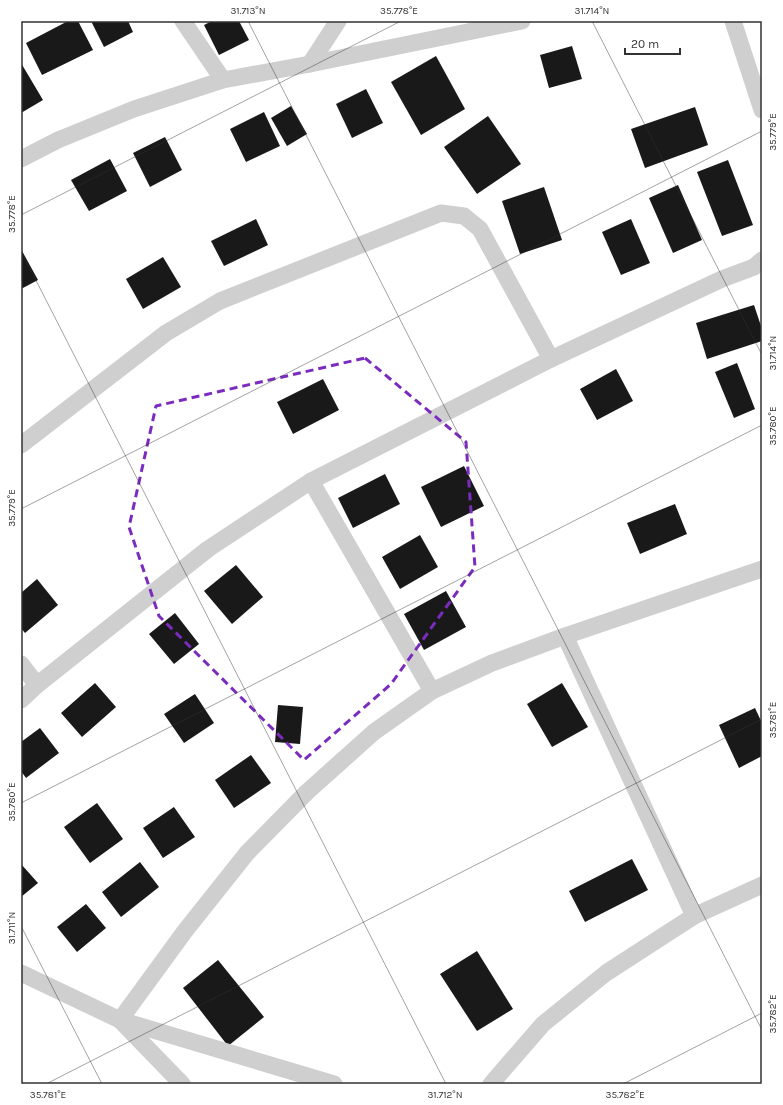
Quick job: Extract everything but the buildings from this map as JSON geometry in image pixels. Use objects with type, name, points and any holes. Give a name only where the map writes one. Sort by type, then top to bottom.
[{"type":"street","points":[[183,21],[222,80]]},
{"type":"street","points":[[310,64],[338,21]]},
{"type":"street","points":[[21,159],[58,140],[134,109],[222,80],[310,64],[522,21]]},
{"type":"street","points":[[733,21],[762,110]]},
{"type":"street","points":[[21,445],[166,333],[220,301],[441,214],[464,216],[480,229],[551,359]]},
{"type":"street","points":[[21,700],[37,685],[208,549],[311,481],[551,359],[722,279],[759,265]]},
{"type":"street","points":[[311,481],[432,691]]},
{"type":"street","points":[[120,1020],[184,931],[247,853],[307,792],[374,732],[432,691],[492,663],[564,636],[762,570]]},
{"type":"street","points":[[564,636],[694,916]]},
{"type":"street","points":[[21,664],[37,685]]},
{"type":"street","points":[[491,1084],[543,1024],[606,973],[694,916],[762,885]]},
{"type":"street","points":[[21,973],[120,1020],[334,1084]]},
{"type":"street","points":[[120,1020],[182,1084]]},
{"type":"highlighted area","points":[[365,358],[466,442],[475,567],[391,684],[304,760],[159,616],[129,527],[156,406]]}]
